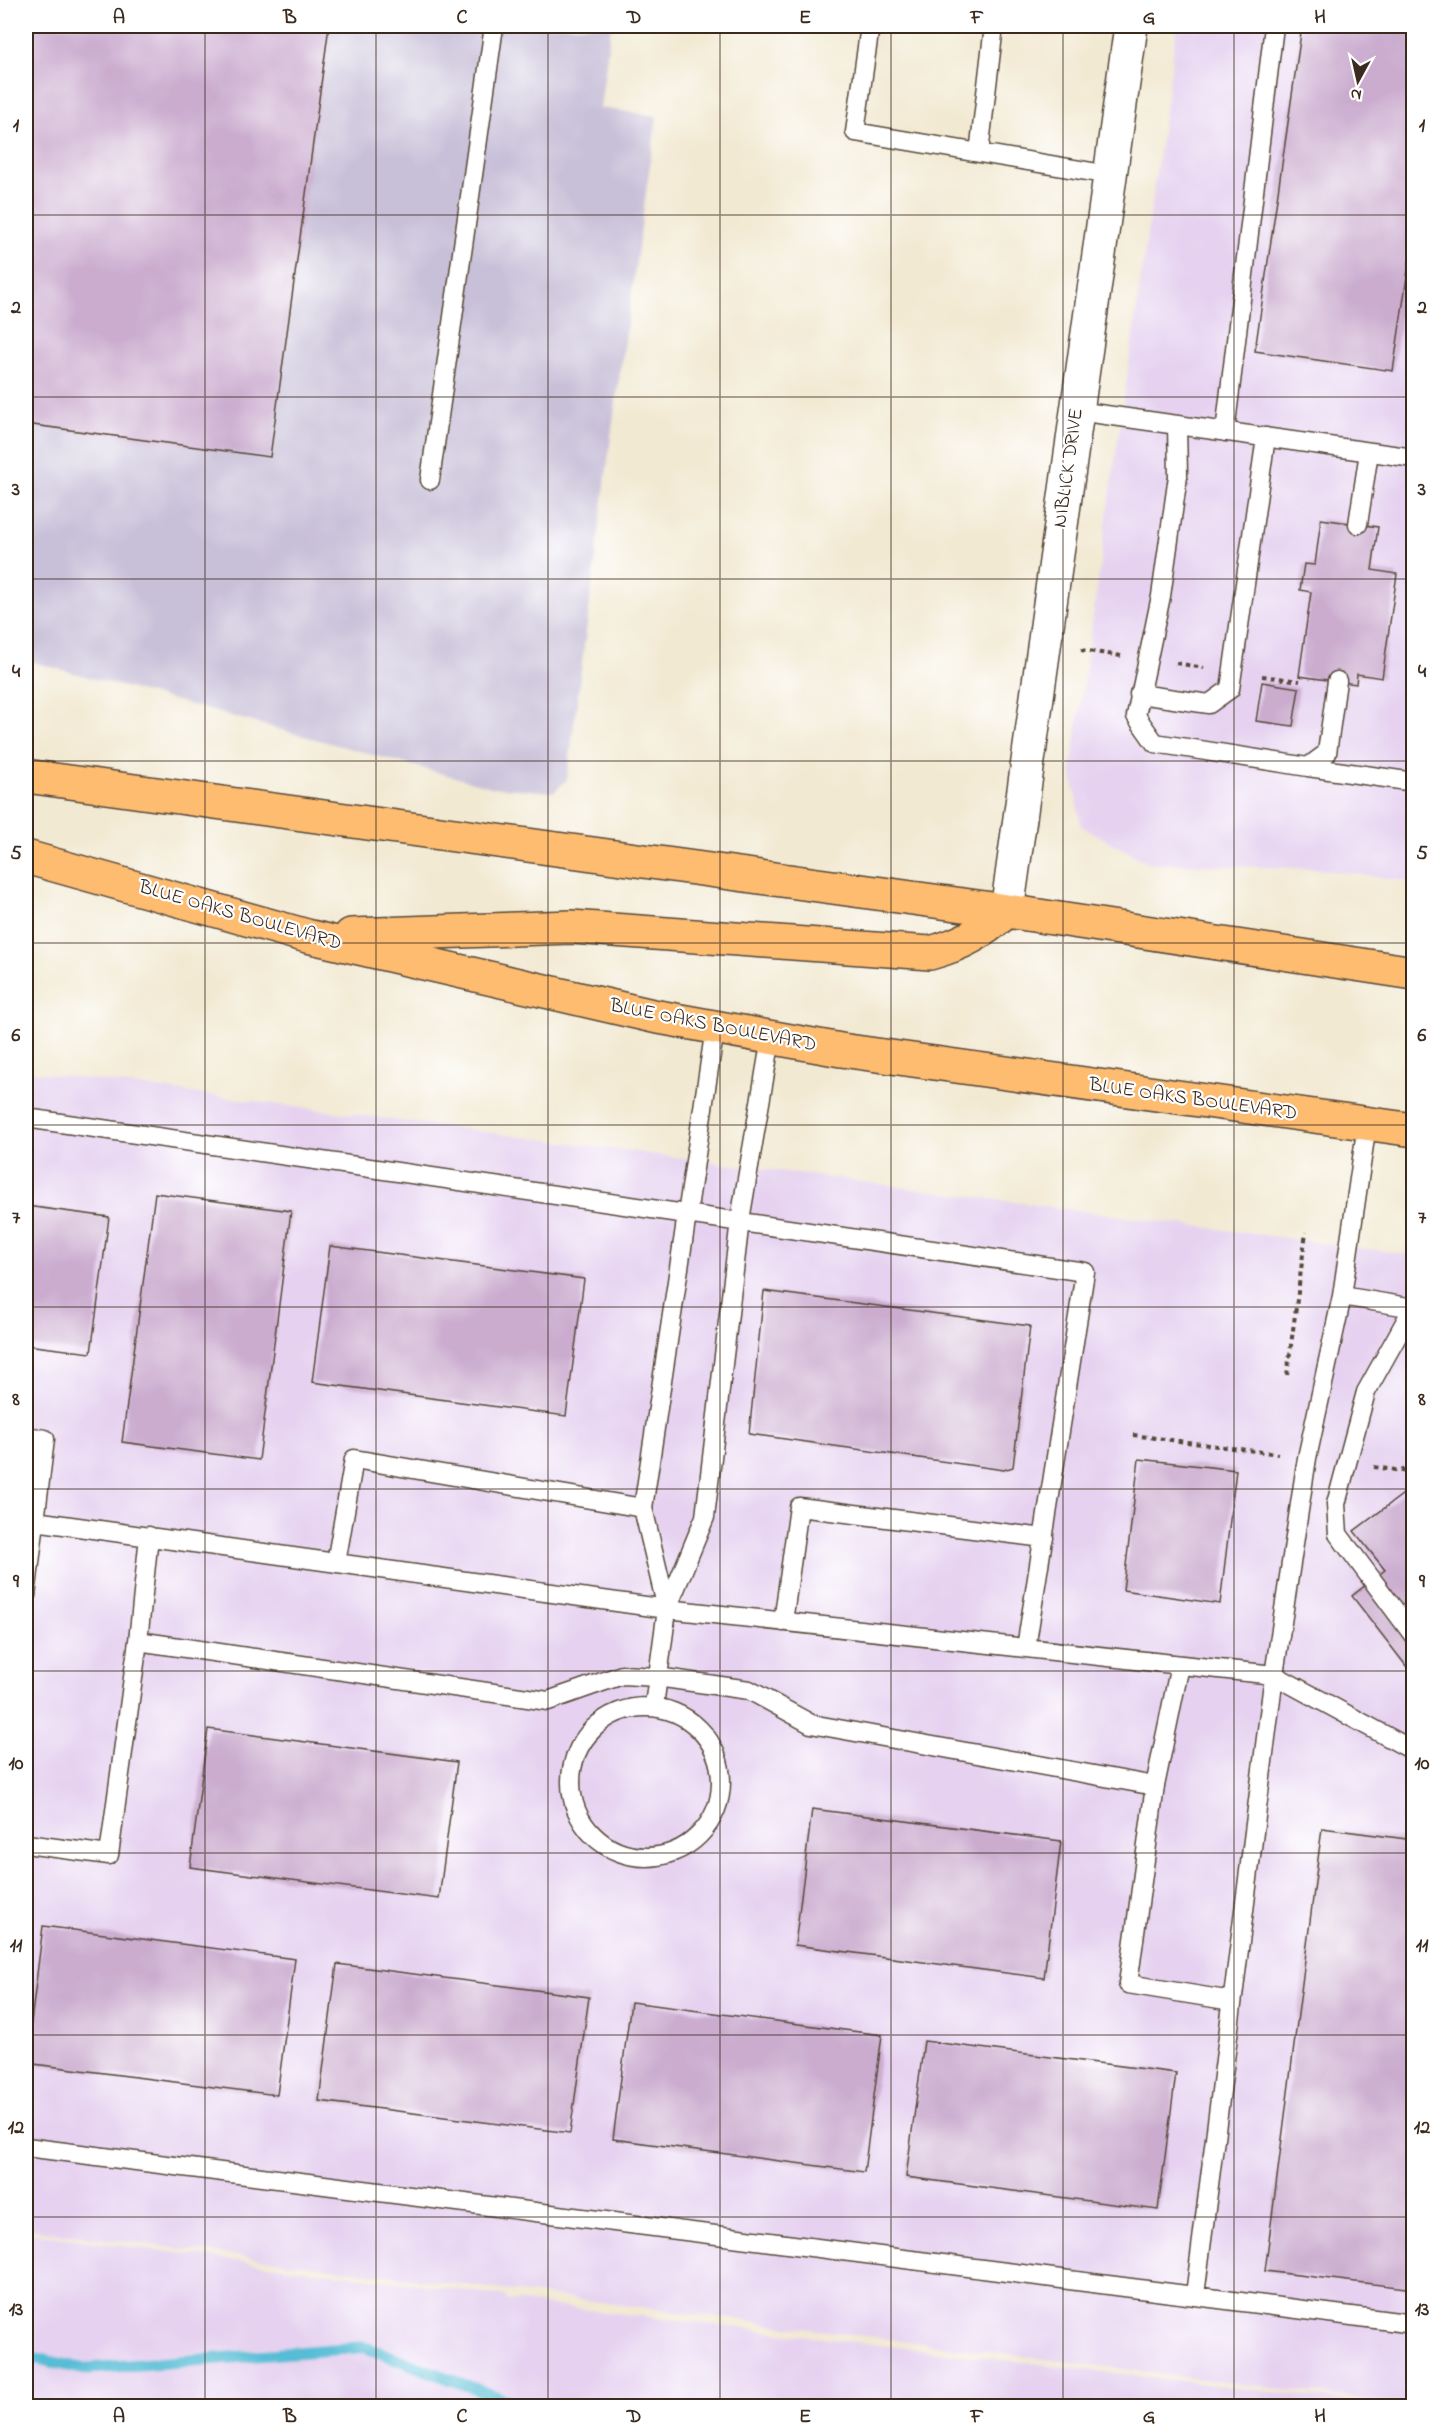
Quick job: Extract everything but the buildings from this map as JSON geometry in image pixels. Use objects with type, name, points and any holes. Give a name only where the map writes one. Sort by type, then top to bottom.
[{"type":"main road","points":[[26,776],[1007,911],[1413,973]]},
{"type":"main road","name":"BLUE OAKS BOULEVARD","points":[[26,856],[307,936],[594,1004],[714,1028],[841,1050],[1413,1130]]},
{"type":"main road","points":[[307,936],[571,927],[930,952],[960,945],[988,928],[1007,911]]},
{"type":"street","name":"NIBLICK DRIVE","points":[[1007,911],[1131,26]]},
{"type":"lane","points":[[430,480],[494,26]]},
{"type":"lane","points":[[870,26],[855,132],[1110,175]]},
{"type":"lane","points":[[979,153],[994,26]]},
{"type":"lane","points":[[1225,432],[1274,26]]},
{"type":"lane","points":[[1077,411],[1413,458]]},
{"type":"lane","points":[[1177,425],[1178,476],[1150,660],[1139,694],[1136,716],[1155,743],[1413,782]]},
{"type":"lane","points":[[1139,694],[1209,704],[1230,689],[1266,437]]},
{"type":"lane","points":[[1358,524],[1369,452]]},
{"type":"lane","points":[[1308,767],[1327,753],[1337,681]]},
{"type":"lane","points":[[667,1609],[644,1508],[714,1028]]},
{"type":"lane","points":[[654,1706],[667,1609],[705,1516],[740,1220],[771,1038]]},
{"type":"lane","points":[[26,1118],[688,1212],[1085,1272],[1026,1648]]},
{"type":"lane","points":[[1195,2295],[1274,1675],[1307,1458],[1342,1296],[1367,1124]]},
{"type":"lane","points":[[1342,1296],[1413,1307],[1366,1392],[1336,1504],[1338,1534],[1413,1636]]},
{"type":"lane","points":[[26,1436],[45,1439],[26,1596]]},
{"type":"lane","points":[[336,1563],[354,1459],[644,1508]]},
{"type":"lane","points":[[783,1622],[799,1507],[1044,1538]]},
{"type":"lane","points":[[35,1521],[667,1609],[1274,1675],[1413,1751]]},
{"type":"lane","points":[[26,1844],[109,1855],[138,1641],[148,1536]]},
{"type":"lane","points":[[138,1641],[548,1701],[622,1675],[657,1677],[749,1690],[811,1724],[1155,1786]]},
{"type":"lane","points":[[1180,1665],[1155,1786],[1128,1984],[1232,2001]]},
{"type":"lane","points":[[654,1706],[685,1717],[706,1736],[720,1763],[721,1792],[712,1820],[692,1842],[666,1855],[636,1857],[608,1847],[586,1827],[573,1801],[571,1771],[581,1743],[601,1722],[627,1709],[654,1706]]},
{"type":"lane","points":[[26,2147],[1413,2324]]},
{"type":"path","points":[[1287,1375],[1306,1232]]},
{"type":"path","points":[[1132,1436],[1307,1458]]},
{"type":"path","points":[[1346,1464],[1402,1471],[1413,1463]]},
{"type":"shaded area","points":[[26,26],[611,26],[600,108],[657,116],[613,422],[567,779],[554,792],[491,787],[26,660]]},
{"type":"shaded area","points":[[1177,26],[1413,26],[1413,882],[1319,869],[1148,863],[1081,826],[1071,770]]},
{"type":"shaded area","points":[[26,1071],[1413,1255],[1413,2406],[26,2229]]},
{"type":"shaded area","points":[[26,2233],[506,2296],[506,2300],[1390,2406],[26,2406]]},
{"type":"waterway","points":[[26,2356],[83,2369],[365,2347],[521,2406]]}]
